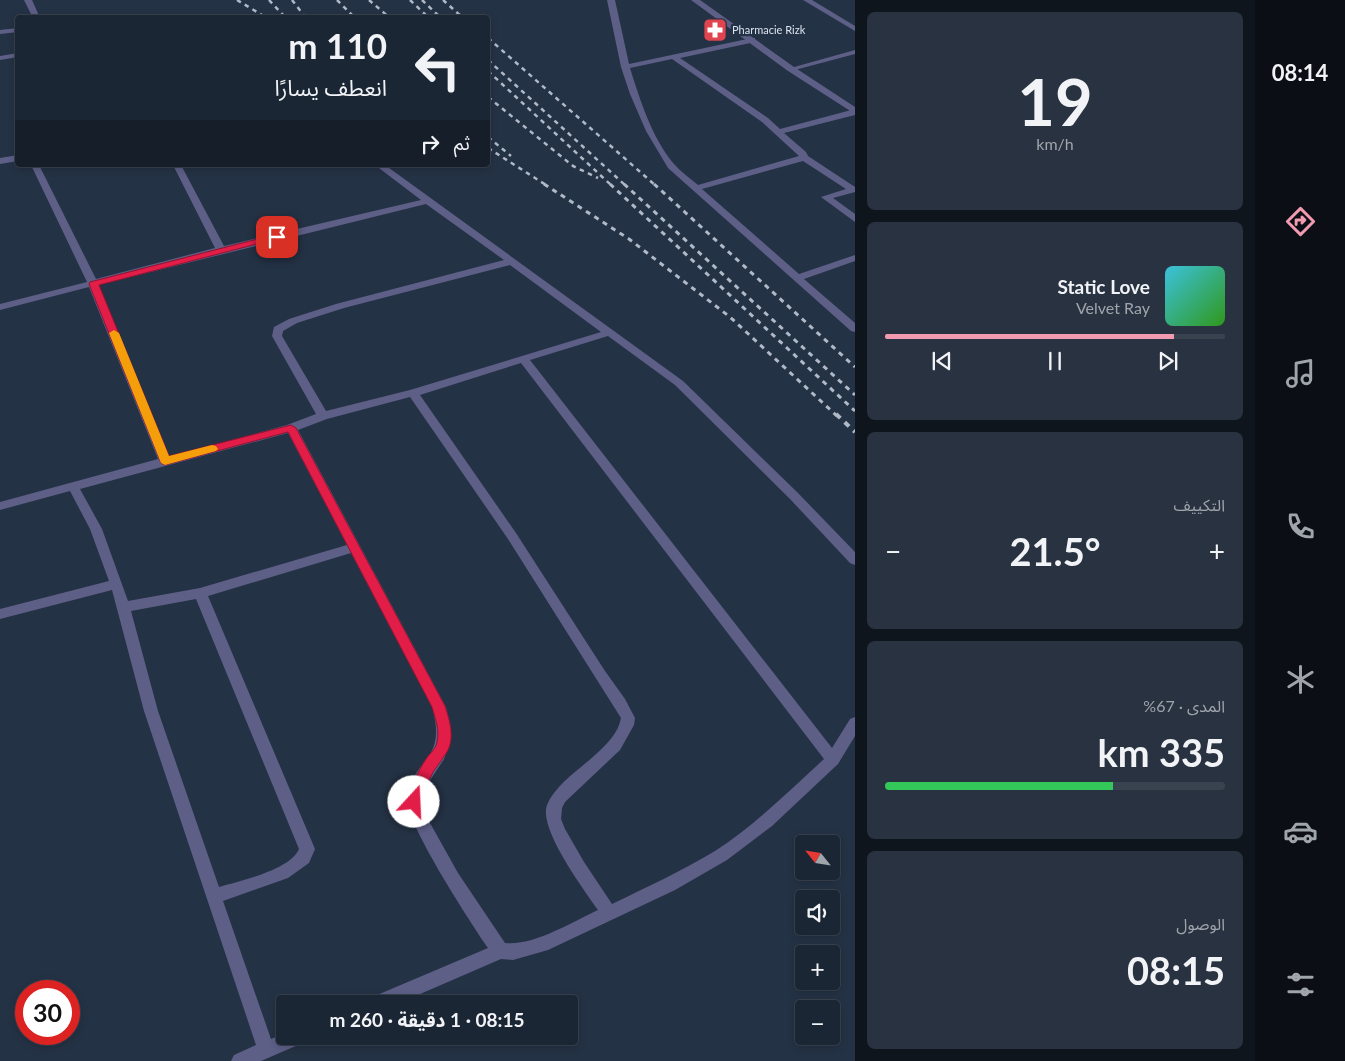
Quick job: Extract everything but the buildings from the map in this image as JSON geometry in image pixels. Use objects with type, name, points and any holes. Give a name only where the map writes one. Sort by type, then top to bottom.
[{"type":"street","points":[[28,0],[36,15]]},
{"type":"street","points":[[611,0],[625,67],[643,116],[657,145],[671,166],[855,329]]},
{"type":"street","points":[[695,0],[791,69],[855,111]]},
{"type":"street","points":[[807,0],[855,29]]},
{"type":"street","points":[[0,32],[15,30]]},
{"type":"street","points":[[625,67],[752,40]]},
{"type":"street","points":[[791,69],[855,52]]},
{"type":"street","points":[[0,58],[15,56]]},
{"type":"street","points":[[674,57],[765,120],[803,157],[854,190]]},
{"type":"street","points":[[778,132],[855,111]]},
{"type":"street","points":[[696,188],[803,157]]},
{"type":"street","points":[[0,161],[15,158]]},
{"type":"street","points":[[36,167],[93,284],[165,461]]},
{"type":"street","points":[[178,167],[221,250]]},
{"type":"street","points":[[382,167],[679,383],[774,475],[855,560]]},
{"type":"street","points":[[854,190],[826,197],[855,219]]},
{"type":"street","points":[[0,307],[221,250],[426,201]]},
{"type":"street","points":[[796,278],[855,258]]},
{"type":"street","points":[[323,416],[277,336],[278,328],[293,320],[340,306],[512,261]]},
{"type":"street","points":[[0,506],[74,488],[165,461],[291,428],[323,416],[414,393],[611,332]]},
{"type":"street","points":[[524,360],[833,760]]},
{"type":"street","points":[[414,393],[512,536],[628,718],[627,726],[615,746],[560,797],[554,807],[553,819],[559,833],[578,867],[609,913]]},
{"type":"street","points":[[291,428],[439,706],[444,728],[444,741],[441,751],[432,761],[415,794],[414,802],[419,818],[458,888],[495,945],[502,951]]},
{"type":"street","points":[[74,488],[96,528],[125,607],[150,711],[266,1050]]},
{"type":"street","points":[[125,607],[200,593],[354,547]]},
{"type":"street","points":[[0,614],[117,584]]},
{"type":"street","points":[[200,593],[307,849],[307,854],[300,863],[284,872],[214,896]]},
{"type":"street","points":[[397,995],[502,951],[513,952],[542,944],[669,885],[721,855],[767,821],[833,760],[855,724]]},
{"type":"street","points":[[240,1061],[278,1045]]},
{"type":"railway","points":[[237,0],[262,15]]},
{"type":"railway","points":[[269,0],[283,15]]},
{"type":"railway","points":[[292,0],[304,15]]},
{"type":"railway","points":[[337,0],[352,15]]},
{"type":"railway","points":[[369,0],[386,15]]},
{"type":"railway","points":[[410,0],[426,15]]},
{"type":"railway","points":[[422,0],[438,15]]},
{"type":"railway","points":[[443,0],[460,15]]},
{"type":"railway","points":[[490,40],[655,185]]},
{"type":"railway","points":[[490,62],[625,185]]},
{"type":"railway","points":[[490,73],[611,185]]},
{"type":"railway","points":[[490,99],[573,166],[598,178]]},
{"type":"railway","points":[[490,139],[511,156]]},
{"type":"railway","points":[[490,149],[546,185]]},
{"type":"railway","points":[[544,184],[629,239],[730,317],[837,416]]},
{"type":"railway","points":[[610,184],[855,411]]},
{"type":"railway","points":[[624,184],[855,395]]},
{"type":"railway","points":[[654,184],[855,367]]},
{"type":"railway","points":[[836,414],[855,432]]},
{"type":"slow traffic","points":[[114,333],[165,461],[212,449]]},
{"type":"place","name":"Pharmacie Rizk","points":[[715,30]]},
{"type":"route","points":[[277,237],[93,284],[165,461],[291,428],[439,706],[444,728],[444,741],[441,751],[432,761],[419,784],[414,802]]}]
